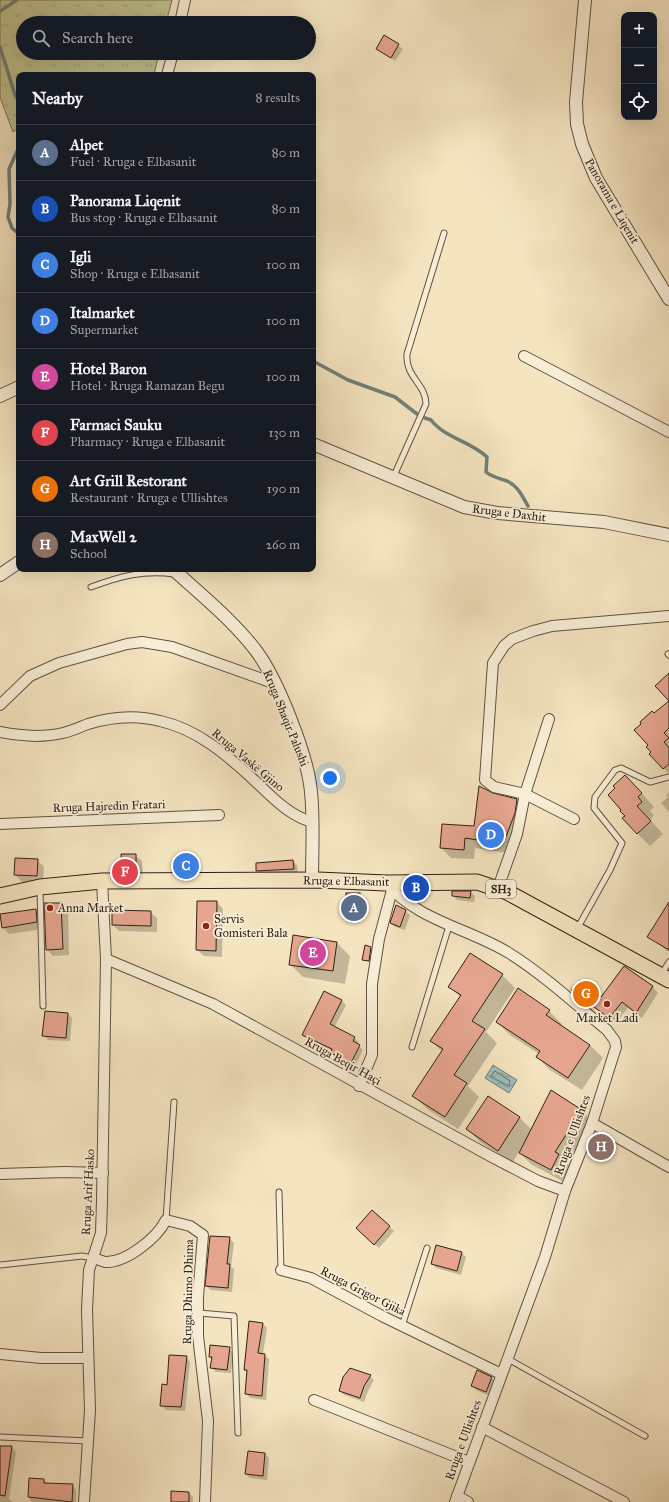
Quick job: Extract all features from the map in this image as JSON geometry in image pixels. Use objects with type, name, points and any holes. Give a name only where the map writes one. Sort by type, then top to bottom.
[{"type":"main road","name":"Rruga e Elbasanit","points":[[0,896],[40,887],[102,881],[312,880],[389,886],[468,881],[498,888],[665,977]]},
{"type":"street","points":[[182,16],[185,0]]},
{"type":"street","name":"Panorama e Liqenit","points":[[585,0],[576,102],[577,124],[582,144],[596,178],[669,299]]},
{"type":"street","points":[[169,72],[171,60]]},
{"type":"street","points":[[524,356],[669,432]]},
{"type":"street","points":[[0,396],[16,388]]},
{"type":"street","name":"Rruga e Daxhit","points":[[316,445],[445,501],[480,511],[604,522],[669,535]]},
{"type":"street","points":[[0,575],[16,564]]},
{"type":"street","name":"Rruga Shaqir Palushi","points":[[176,572],[231,624],[256,651],[269,669],[276,684],[308,772],[311,792],[312,880]]},
{"type":"street","points":[[574,819],[525,794],[494,787],[485,780],[493,663],[498,653],[512,639],[552,626],[669,616]]},
{"type":"street","points":[[0,705],[30,676],[59,663],[127,644],[142,642],[172,647],[276,684]]},
{"type":"street","name":"Rruga Vaskë Gjino","points":[[0,732],[40,737],[63,733],[113,718],[140,718],[161,721],[191,732],[209,742],[252,778],[276,802],[291,813],[312,822]]},
{"type":"street","points":[[498,888],[517,834],[525,794],[549,719]]},
{"type":"street","name":"Rruga Hajredin Fratari","points":[[0,824],[218,815]]},
{"type":"street","name":"Rruga Arif Hasko","points":[[84,1502],[90,1410],[87,1310],[89,1270],[101,1232],[103,1173],[106,959],[102,881]]},
{"type":"street","points":[[359,1086],[372,1055],[372,984],[389,886]]},
{"type":"street","name":"Rruga e Ullishtes","points":[[389,886],[402,900],[449,926],[495,945],[522,961],[612,1035],[616,1047],[592,1123],[565,1191],[545,1257],[456,1499]]},
{"type":"street","name":"Rruga Beqir Haçi","points":[[106,959],[213,1004],[359,1086],[538,1181],[565,1191]]},
{"type":"street","points":[[592,1123],[669,1167]]},
{"type":"street","points":[[0,1174],[65,1172],[103,1173]]},
{"type":"street","points":[[93,1258],[106,1262],[122,1258],[144,1246],[156,1234],[166,1220]]},
{"type":"street","name":"Rruga Dhimo Dhima","points":[[166,1220],[190,1226],[203,1236],[199,1289],[198,1336],[208,1422],[206,1502]]},
{"type":"street","name":"Rruga Grigor Gjika","points":[[281,1270],[311,1278],[402,1326],[501,1374]]},
{"type":"street","points":[[0,1354],[41,1358],[88,1358]]},
{"type":"street","points":[[314,1400],[469,1462]]},
{"type":"street","points":[[482,1427],[624,1502]]},
{"type":"street","points":[[456,1499],[468,1502]]},
{"type":"lane","points":[[392,478],[426,404],[424,394],[410,374],[406,361],[444,233]]},
{"type":"lane","points":[[92,587],[112,579],[144,572],[176,572]]},
{"type":"lane","points":[[577,929],[610,870],[622,843],[598,815],[594,808],[594,797],[615,770],[622,768],[650,782],[669,777]]},
{"type":"lane","points":[[40,887],[43,1006]]},
{"type":"lane","points":[[412,1048],[449,926]]},
{"type":"lane","points":[[665,977],[669,962]]},
{"type":"lane","points":[[166,1220],[174,1102]]},
{"type":"lane","name":"Rruga Grigor Gjika","points":[[279,1192],[281,1270]]},
{"type":"lane","points":[[402,1326],[427,1248]]},
{"type":"lane","points":[[0,1265],[82,1256],[93,1258]]},
{"type":"lane","points":[[199,1313],[234,1316],[238,1433]]},
{"type":"lane","points":[[508,1359],[646,1436]]},
{"type":"lane","points":[[0,1436],[88,1441]]},
{"type":"green space","points":[[0,0],[172,0],[168,16],[16,16],[16,60],[157,60],[155,72],[16,72],[16,130],[13,132],[0,97]]},
{"type":"water","points":[[493,1065],[517,1080],[509,1093],[485,1078]]},
{"type":"building","points":[[384,35],[399,44],[391,58],[376,49]]},
{"type":"building","points":[[669,673],[669,701],[655,686]]},
{"type":"building","points":[[669,701],[669,728],[664,733],[669,738],[664,742],[669,748],[669,764],[663,769],[649,754],[651,752],[646,747],[648,745],[634,730],[652,711],[654,713]]},
{"type":"building","points":[[625,775],[642,793],[638,797],[642,802],[637,806],[651,821],[637,834],[622,818],[625,816],[608,795],[615,788],[613,786]]},
{"type":"building","points":[[479,786],[493,793],[517,799],[515,813],[503,844],[465,838],[464,850],[440,848],[442,824],[474,826]]},
{"type":"building","points":[[121,854],[136,854],[136,872],[122,872]]},
{"type":"building","points":[[177,857],[196,858],[195,872],[176,872]]},
{"type":"building","points":[[15,858],[38,859],[37,876],[14,875]]},
{"type":"building","points":[[293,860],[294,869],[256,871],[256,863]]},
{"type":"building","points":[[452,891],[471,891],[470,898],[452,896]]},
{"type":"building","points":[[346,893],[360,893],[360,912],[346,912]]},
{"type":"building","name":"Servis Gomisteri Bala","points":[[197,901],[217,901],[216,951],[196,950]]},
{"type":"building","points":[[669,902],[669,950],[647,937]]},
{"type":"building","points":[[44,903],[61,903],[63,949],[46,950]]},
{"type":"building","points":[[396,905],[406,910],[400,927],[390,923]]},
{"type":"building","points":[[36,909],[37,922],[2,928],[0,914]]},
{"type":"building","points":[[112,910],[151,911],[151,926],[112,925]]},
{"type":"building","points":[[293,935],[337,942],[333,971],[289,965]]},
{"type":"building","points":[[365,945],[371,947],[369,961],[362,960]]},
{"type":"building","points":[[470,953],[503,974],[472,1021],[485,1029],[454,1075],[467,1083],[445,1117],[412,1096],[443,1049],[430,1041],[461,995],[448,987]]},
{"type":"building","points":[[624,966],[653,986],[636,1013],[622,1002],[609,1018],[571,990],[580,980],[601,997]]},
{"type":"building","points":[[518,988],[550,1010],[546,1015],[590,1045],[568,1078],[536,1057],[540,1051],[496,1022]]},
{"type":"building","points":[[324,991],[342,1000],[330,1024],[355,1037],[353,1041],[360,1045],[351,1063],[331,1053],[332,1049],[302,1035]]},
{"type":"building","points":[[45,1011],[68,1013],[66,1038],[42,1036]]},
{"type":"building","points":[[551,1090],[582,1110],[555,1152],[559,1154],[551,1170],[519,1153]]},
{"type":"building","points":[[488,1096],[520,1117],[498,1151],[466,1129]]},
{"type":"building","points":[[372,1210],[390,1226],[374,1245],[356,1228]]},
{"type":"building","points":[[210,1236],[230,1237],[227,1264],[230,1264],[228,1288],[205,1286]]},
{"type":"building","points":[[436,1245],[462,1252],[457,1271],[431,1264]]},
{"type":"building","points":[[249,1321],[263,1323],[258,1353],[265,1354],[262,1396],[245,1394],[247,1370],[244,1370]]},
{"type":"building","points":[[210,1345],[230,1347],[227,1370],[210,1368],[212,1357],[209,1357]]},
{"type":"building","points":[[169,1355],[187,1356],[181,1407],[160,1406],[162,1384],[167,1385]]},
{"type":"building","points":[[350,1368],[371,1375],[364,1386],[360,1398],[339,1391],[343,1377]]},
{"type":"building","points":[[477,1370],[492,1377],[486,1392],[471,1386]]},
{"type":"building","points":[[0,1446],[12,1446],[5,1496],[0,1495]]},
{"type":"building","points":[[248,1451],[265,1453],[263,1476],[245,1474]]},
{"type":"building","points":[[29,1478],[44,1479],[44,1483],[73,1484],[72,1502],[28,1497]]},
{"type":"building","points":[[171,1491],[189,1492],[189,1502],[171,1502]]},
{"type":"waterway","points":[[0,11],[17,0]]},
{"type":"waterway","points":[[0,47],[16,97]]},
{"type":"waterway","points":[[16,154],[9,169],[10,204],[8,217],[12,228],[16,231]]},
{"type":"waterway","points":[[316,363],[348,380],[395,397],[417,414]]},
{"type":"waterway","points":[[425,418],[431,420],[443,431],[473,447],[487,457],[486,472],[511,483],[528,506]]},
{"type":"place","name":"Italmarket","points":[[491,835]]},
{"type":"place","name":"Igli","points":[[186,866]]},
{"type":"place","name":"Farmaci Sauku","points":[[125,872]]},
{"type":"place","name":"Panorama Liqenit","points":[[416,888]]},
{"type":"place","name":"Anna Market","points":[[50,908]]},
{"type":"place","name":"Alpet","points":[[354,908]]},
{"type":"place","name":"Servis Gomisteri Bala","points":[[206,926]]},
{"type":"place","name":"Hotel Baron","points":[[313,953]]},
{"type":"place","name":"Art Grill Restorant","points":[[586,994]]},
{"type":"place","name":"Market Ladi","points":[[607,1004]]},
{"type":"place","name":"MaxWell 2","points":[[601,1147]]}]
